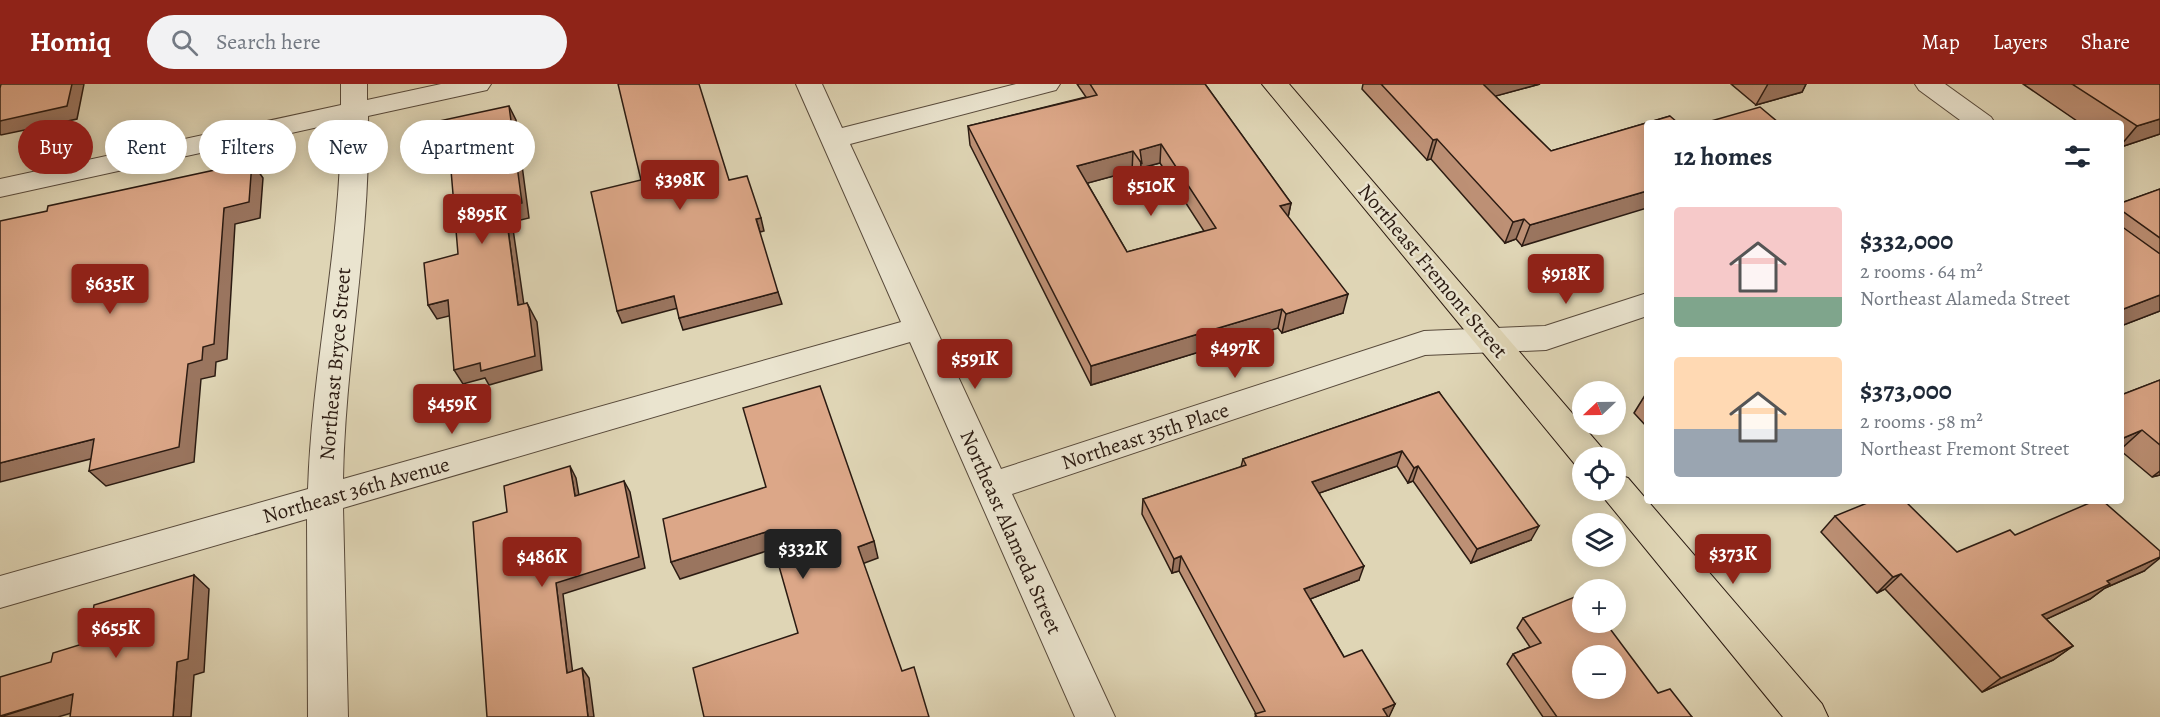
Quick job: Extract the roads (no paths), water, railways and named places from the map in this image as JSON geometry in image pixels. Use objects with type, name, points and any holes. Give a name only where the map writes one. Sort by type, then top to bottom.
[{"type":"main road","name":"Northeast Fremont Street","points":[[1275,84],[1581,447]]},
{"type":"main road","points":[[1626,500],[1808,717]]},
{"type":"street","points":[[0,188],[354,98],[478,84]]},
{"type":"street","name":"Northeast Alameda Street","points":[[809,84],[1095,717]]},
{"type":"street","points":[[834,139],[1047,84]]},
{"type":"street","points":[[1928,84],[1978,120]]},
{"type":"street","name":"Northeast Bryce Street","points":[[328,717],[325,499],[328,421],[354,165],[354,98]]},
{"type":"street","name":"Northeast 35th Place","points":[[991,487],[1424,343],[1546,338],[1644,305]]},
{"type":"street","name":"Northeast 36th Avenue","points":[[0,592],[919,328]]}]
